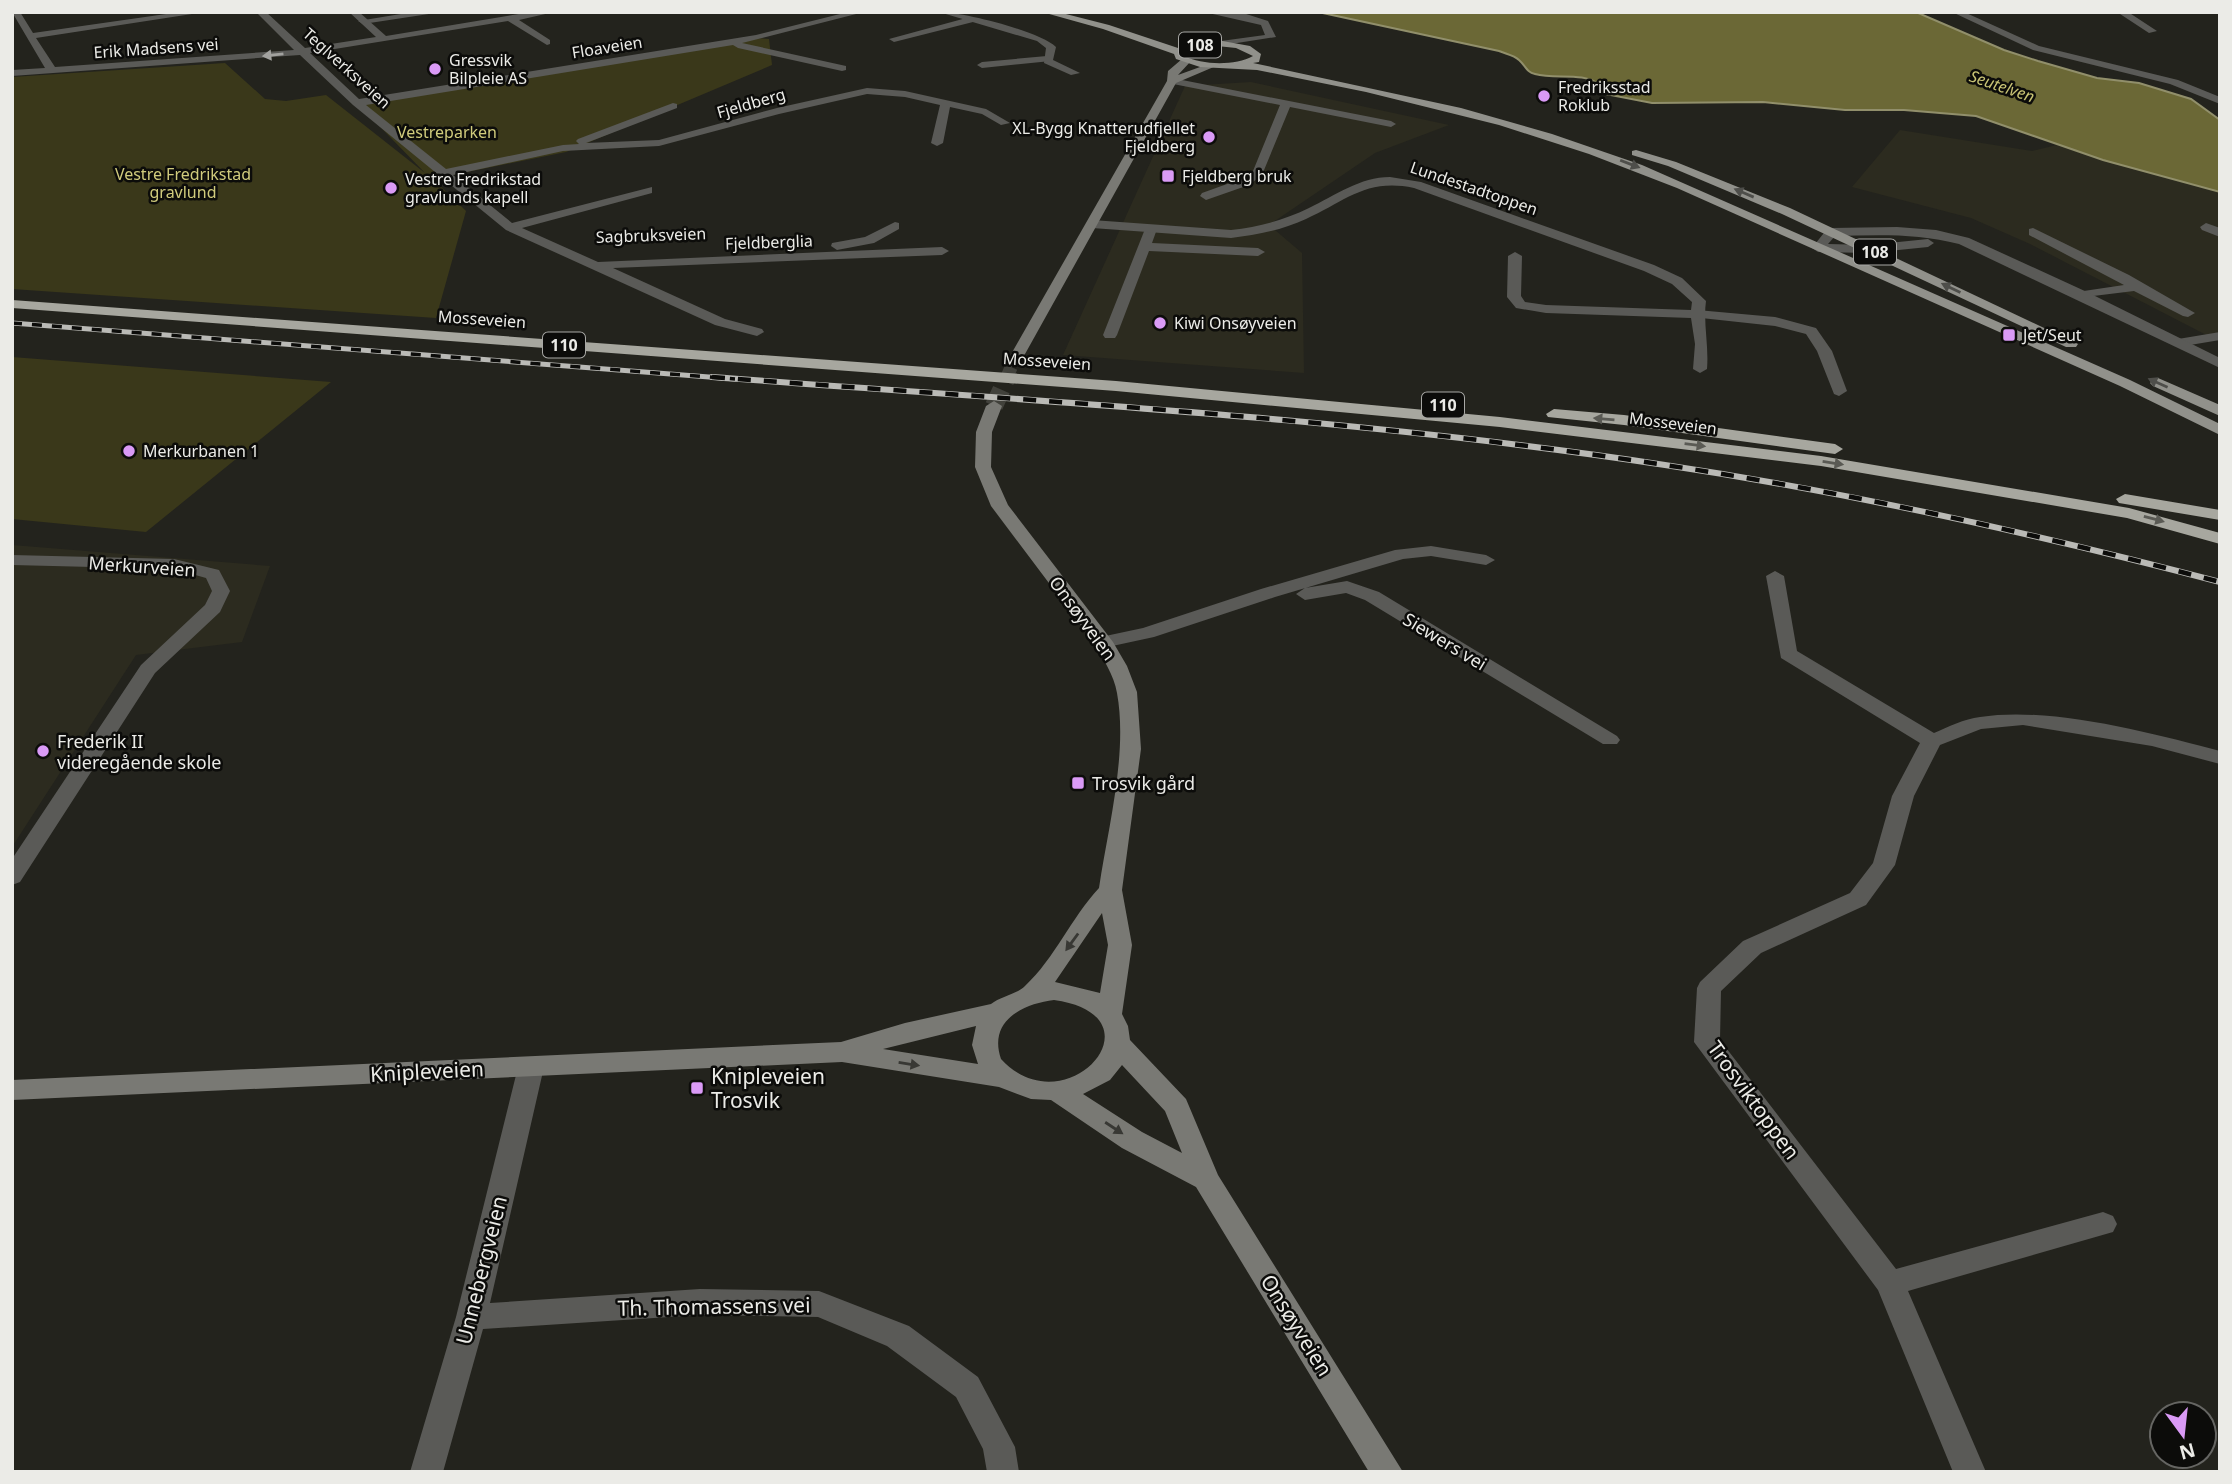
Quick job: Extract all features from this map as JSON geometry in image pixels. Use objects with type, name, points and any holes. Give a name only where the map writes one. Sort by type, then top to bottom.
[{"type":"highway","name":"Mosseveien","points":[[12,304],[1116,386],[1513,423],[1821,461],[2129,513],[2220,539]]},
{"type":"highway","name":"Mosseveien","points":[[1116,386],[1145,383],[1624,420],[1825,447],[2220,515]]},
{"type":"main road","name":"108","points":[[1046,12],[1106,27],[1202,45],[1221,44],[1248,48],[1258,56],[1298,68],[1320,79]]},
{"type":"main road","name":"108","points":[[1106,27],[1211,66],[1236,65],[1320,79],[1518,128],[1655,174],[2125,383],[2220,430]]},
{"type":"main road","name":"108","points":[[1183,57],[1202,45]]},
{"type":"main road","name":"108","points":[[1236,65],[1255,60],[1258,56]]},
{"type":"main road","name":"108","points":[[1518,128],[1568,136],[1672,164],[1870,249],[2220,411]]},
{"type":"street","points":[[15,12],[52,70]]},
{"type":"street","points":[[12,34],[201,12]]},
{"type":"street","points":[[261,13],[274,12]]},
{"type":"street","points":[[353,12],[383,38]]},
{"type":"street","points":[[363,22],[438,12]]},
{"type":"street","name":"Erik Madsens vei","points":[[12,73],[301,52],[550,12]]},
{"type":"street","name":"Floaveien","points":[[357,103],[729,43],[860,12]]},
{"type":"street","points":[[943,12],[1040,39],[1051,47],[1047,59]]},
{"type":"street","points":[[1208,12],[1243,16],[1265,23],[1272,40],[1248,48]]},
{"type":"street","points":[[1243,16],[1260,12]]},
{"type":"street","points":[[1956,12],[2036,48],[2174,82],[2220,101]]},
{"type":"street","points":[[2121,12],[2152,31]]},
{"type":"street","name":"Teglverksveien","points":[[261,13],[357,103],[510,227],[720,322],[757,332]]},
{"type":"street","points":[[511,19],[547,41]]},
{"type":"street","points":[[894,39],[970,20]]},
{"type":"street","points":[[1221,44],[1271,37]]},
{"type":"street","points":[[729,43],[800,61],[842,68]]},
{"type":"street","points":[[1013,363],[1183,57]]},
{"type":"street","points":[[982,65],[1047,59],[1075,73]]},
{"type":"street","points":[[1172,81],[1211,66]]},
{"type":"street","points":[[1172,81],[1391,124]]},
{"type":"street","name":"Fjeldberg","points":[[443,173],[564,148],[659,143],[777,111],[867,91],[905,94],[986,112],[1005,123]]},
{"type":"street","points":[[937,143],[946,103]]},
{"type":"street","points":[[1206,196],[1245,182],[1258,173],[1286,103]]},
{"type":"street","name":"Fjeldberg","points":[[564,148],[673,106]]},
{"type":"street","name":"Lundestadtoppen","points":[[1092,224],[1254,233],[1275,229],[1375,180],[1396,180],[1417,185],[1677,281],[1699,301],[1702,344],[1700,369]]},
{"type":"street","points":[[510,227],[648,190]]},
{"type":"street","name":"Sagbruksveien","points":[[572,256],[841,246],[869,240],[895,226]]},
{"type":"street","points":[[2206,227],[2220,233]]},
{"type":"street","points":[[1110,335],[1151,229]]},
{"type":"street","points":[[1818,248],[1831,232],[1864,229],[1936,234],[1964,241],[2082,295],[2220,364]]},
{"type":"street","points":[[2034,232],[2188,313]]},
{"type":"street","points":[[1818,248],[1870,249],[1925,243],[1983,249]]},
{"type":"street","points":[[1144,247],[1258,252]]},
{"type":"street","name":"Fjeldberglia","points":[[596,265],[942,251]]},
{"type":"street","points":[[1515,256],[1514,297],[1521,305],[1546,309],[1698,314],[1792,324],[1809,329],[1823,349],[1839,391]]},
{"type":"street","points":[[2082,295],[2136,287]]},
{"type":"street","points":[[2178,343],[2220,337]]},
{"type":"street","name":"Onsøyveien","points":[[994,406],[984,432],[983,467],[1000,506],[1103,642],[1117,666],[1127,692],[1130,749],[1110,890],[1120,945],[1109,1014]]},
{"type":"street","name":"Siewers vei","points":[[1103,642],[1147,633],[1268,593],[1401,554],[1431,551],[1486,560]]},
{"type":"street","name":"Merkurveien","points":[[12,560],[174,565],[213,574],[221,591],[213,608],[148,669],[16,864]]},
{"type":"street","points":[[1775,576],[1788,654],[1932,741],[1978,723],[2023,719],[2154,740],[2220,758]]},
{"type":"street","name":"Siewers vei","points":[[1268,593],[1296,595],[1347,587],[1372,596],[1610,740]]},
{"type":"street","name":"Trosviktoppen","points":[[1932,741],[1903,796],[1884,865],[1858,899],[1752,947],[1709,988],[1707,1042],[1890,1283],[1970,1472]]},
{"type":"street","points":[[1033,993],[1076,937],[1092,910],[1110,890]]},
{"type":"street","points":[[1054,991],[1076,994],[1095,1002],[1109,1014],[1118,1029],[1119,1045],[1112,1062],[1098,1075],[1079,1085],[1057,1091],[1033,1089],[1006,1079],[990,1063],[984,1044],[987,1027],[997,1013],[1013,1001],[1033,993],[1054,991]]},
{"type":"street","name":"Knipleveien","points":[[842,1052],[905,1032],[997,1013]]},
{"type":"street","name":"Onsøyveien","points":[[1119,1045],[1176,1105],[1206,1179],[1387,1472]]},
{"type":"street","name":"Knipleveien","points":[[12,1090],[842,1052],[1006,1079]]},
{"type":"street","name":"Unnebergveien","points":[[426,1472],[471,1317],[531,1067]]},
{"type":"street","points":[[1057,1091],[1132,1140],[1206,1179]]},
{"type":"street","points":[[1890,1283],[2103,1224]]},
{"type":"street","name":"Th. Thomassens vei","points":[[471,1317],[700,1302],[819,1304],[898,1336],[967,1387],[999,1447],[1003,1472]]},
{"type":"shaded area","points":[[1251,82],[1449,125],[1375,153],[1269,225],[1302,253],[1304,373],[1063,355],[1185,86]]},
{"type":"shaded area","points":[[1900,130],[2032,151],[2057,145],[2220,192],[2220,342],[2030,244],[1971,218],[1852,187]]},
{"type":"shaded area","name":"Frederik II videregående skole","points":[[12,545],[270,566],[242,642],[136,655],[12,847]]},
{"type":"green space","name":"Vestre Fredrikstad gravlund","points":[[756,38],[769,39],[772,65],[566,152],[433,179],[466,211],[436,318],[12,289],[12,77],[225,63],[265,99],[286,101],[326,95],[425,173],[357,103]]},
{"type":"green space","name":"Merkurbanen 1","points":[[12,357],[331,382],[146,532],[12,519]]},
{"type":"water","name":"Seutelven","points":[[1318,12],[1916,12],[2004,50],[2038,61],[2097,78],[2139,83],[2191,99],[2220,120],[2220,192],[2103,160],[1976,116],[1904,110],[1845,110],[1763,102],[1652,103],[1600,93],[1600,85],[1585,78],[1532,73],[1517,58],[1499,51]]},
{"type":"tunnel","points":[[1006,379],[1013,363]]},
{"type":"tunnel","points":[[994,406],[1007,377]]},
{"type":"railway","points":[[12,323],[735,379]]},
{"type":"railway","points":[[712,377],[1309,422],[1547,448],[1805,488],[2014,531],[2220,582]]},
{"type":"place","name":"Gressvik Bilpleie AS","points":[[435,69]]},
{"type":"place","name":"Fredriksstad Roklub","points":[[1544,96]]},
{"type":"place","name":"XL-Bygg Knatterudfjellet Fjeldberg","points":[[1209,137]]},
{"type":"place","name":"Fjeldberg bruk","points":[[1168,176]]},
{"type":"place","name":"Vestre Fredrikstad gravlunds kapell","points":[[391,188]]},
{"type":"place","name":"Kiwi Onsøyveien","points":[[1160,323]]},
{"type":"place","name":"Jet/Seut","points":[[2009,335]]},
{"type":"place","name":"Merkurbanen 1","points":[[129,451]]},
{"type":"place","name":"Frederik II videregående skole","points":[[43,751]]},
{"type":"place","name":"Trosvik gård","points":[[1078,783]]},
{"type":"place","name":"Knipleveien Trosvik","points":[[697,1088]]},
{"type":"park label","name":"Vestreparken","points":[[447,132]]}]
